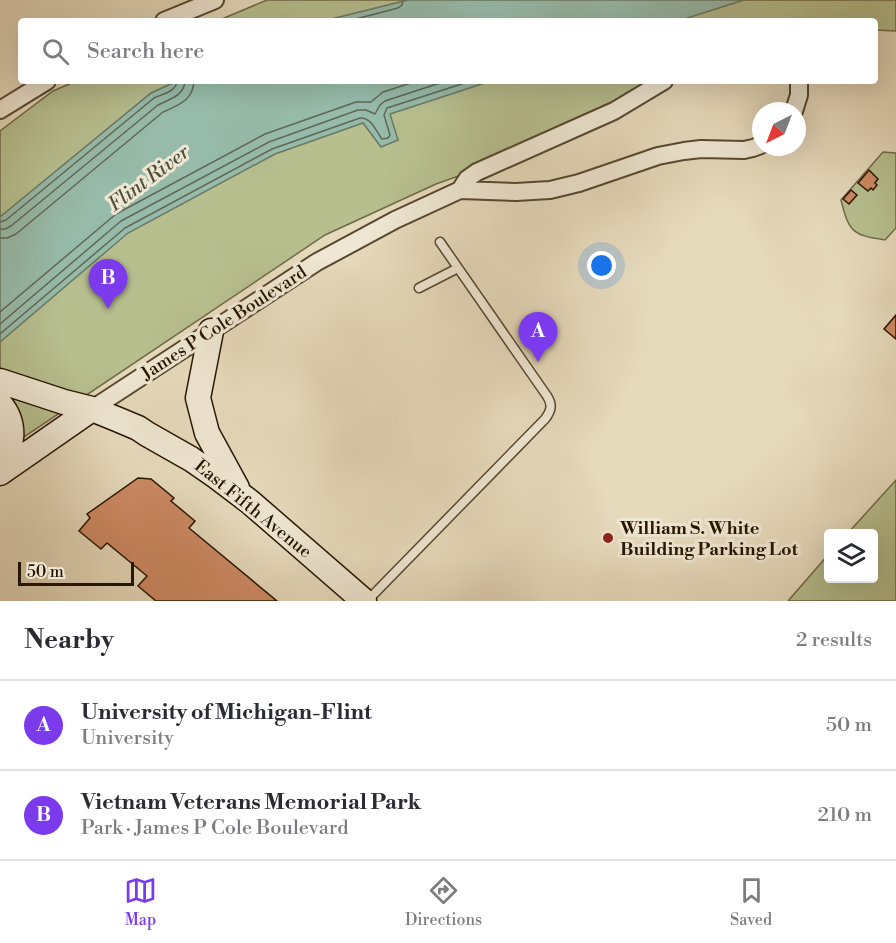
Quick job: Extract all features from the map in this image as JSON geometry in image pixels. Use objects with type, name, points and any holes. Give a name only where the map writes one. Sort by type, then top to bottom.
[{"type":"main road","points":[[211,332],[198,398],[207,432],[242,495]]},
{"type":"main road","name":"East Fifth Avenue","points":[[0,381],[92,409],[138,428],[198,463],[242,495],[365,601]]},
{"type":"main road","points":[[0,404],[10,423],[11,439],[11,448],[0,468]]},
{"type":"main road","name":"James P Cole Boulevard","points":[[0,473],[92,409]]},
{"type":"street","points":[[171,18],[215,0]]},
{"type":"street","points":[[1,107],[42,84]]},
{"type":"street","name":"James P Cole Boulevard","points":[[460,190],[467,178],[477,172],[607,115],[659,84]]},
{"type":"street","points":[[797,102],[799,84]]},
{"type":"street","name":"James P Cole Boulevard","points":[[92,409],[317,262],[395,220],[460,190],[516,192],[550,190],[579,183],[664,154],[701,149],[744,150],[752,148]]},
{"type":"lane","points":[[365,601],[542,422],[551,409],[547,396],[440,242]]},
{"type":"lane","points":[[419,288],[458,268]]},
{"type":"shaded area","points":[[267,0],[896,0],[896,31],[878,30],[878,18],[224,18]]},
{"type":"shaded area","points":[[69,84],[671,84],[588,130],[436,184],[325,235],[0,453],[0,131],[53,91]]},
{"type":"shaded area","points":[[883,152],[896,153],[896,228],[885,240],[865,236],[854,230],[847,219],[841,200]]},
{"type":"shaded area","points":[[896,480],[896,601],[788,601],[824,560],[824,583],[878,583],[878,529],[852,529]]},
{"type":"water","points":[[408,0],[744,0],[687,18],[335,18]]},
{"type":"water","name":"Flint River","points":[[170,84],[482,84],[390,114],[398,140],[381,147],[363,123],[275,154],[128,233],[0,342],[0,217],[151,93]]},
{"type":"building","points":[[869,170],[878,179],[873,190],[871,188],[868,191],[858,183]]},
{"type":"building","points":[[851,190],[857,195],[849,204],[843,199]]},
{"type":"building","points":[[896,315],[896,339],[884,329]]},
{"type":"building","points":[[138,478],[151,479],[174,498],[171,501],[195,521],[189,528],[277,601],[156,601],[138,586],[147,576],[107,543],[101,549],[79,531],[90,518],[87,514]]},
{"type":"place","name":"Vietnam Veterans Memorial Park","points":[[108,309]]},
{"type":"place","name":"University of Michigan-Flint","points":[[538,362]]},
{"type":"place","name":"William S. White Building Parking Lot","points":[[608,538]]}]
